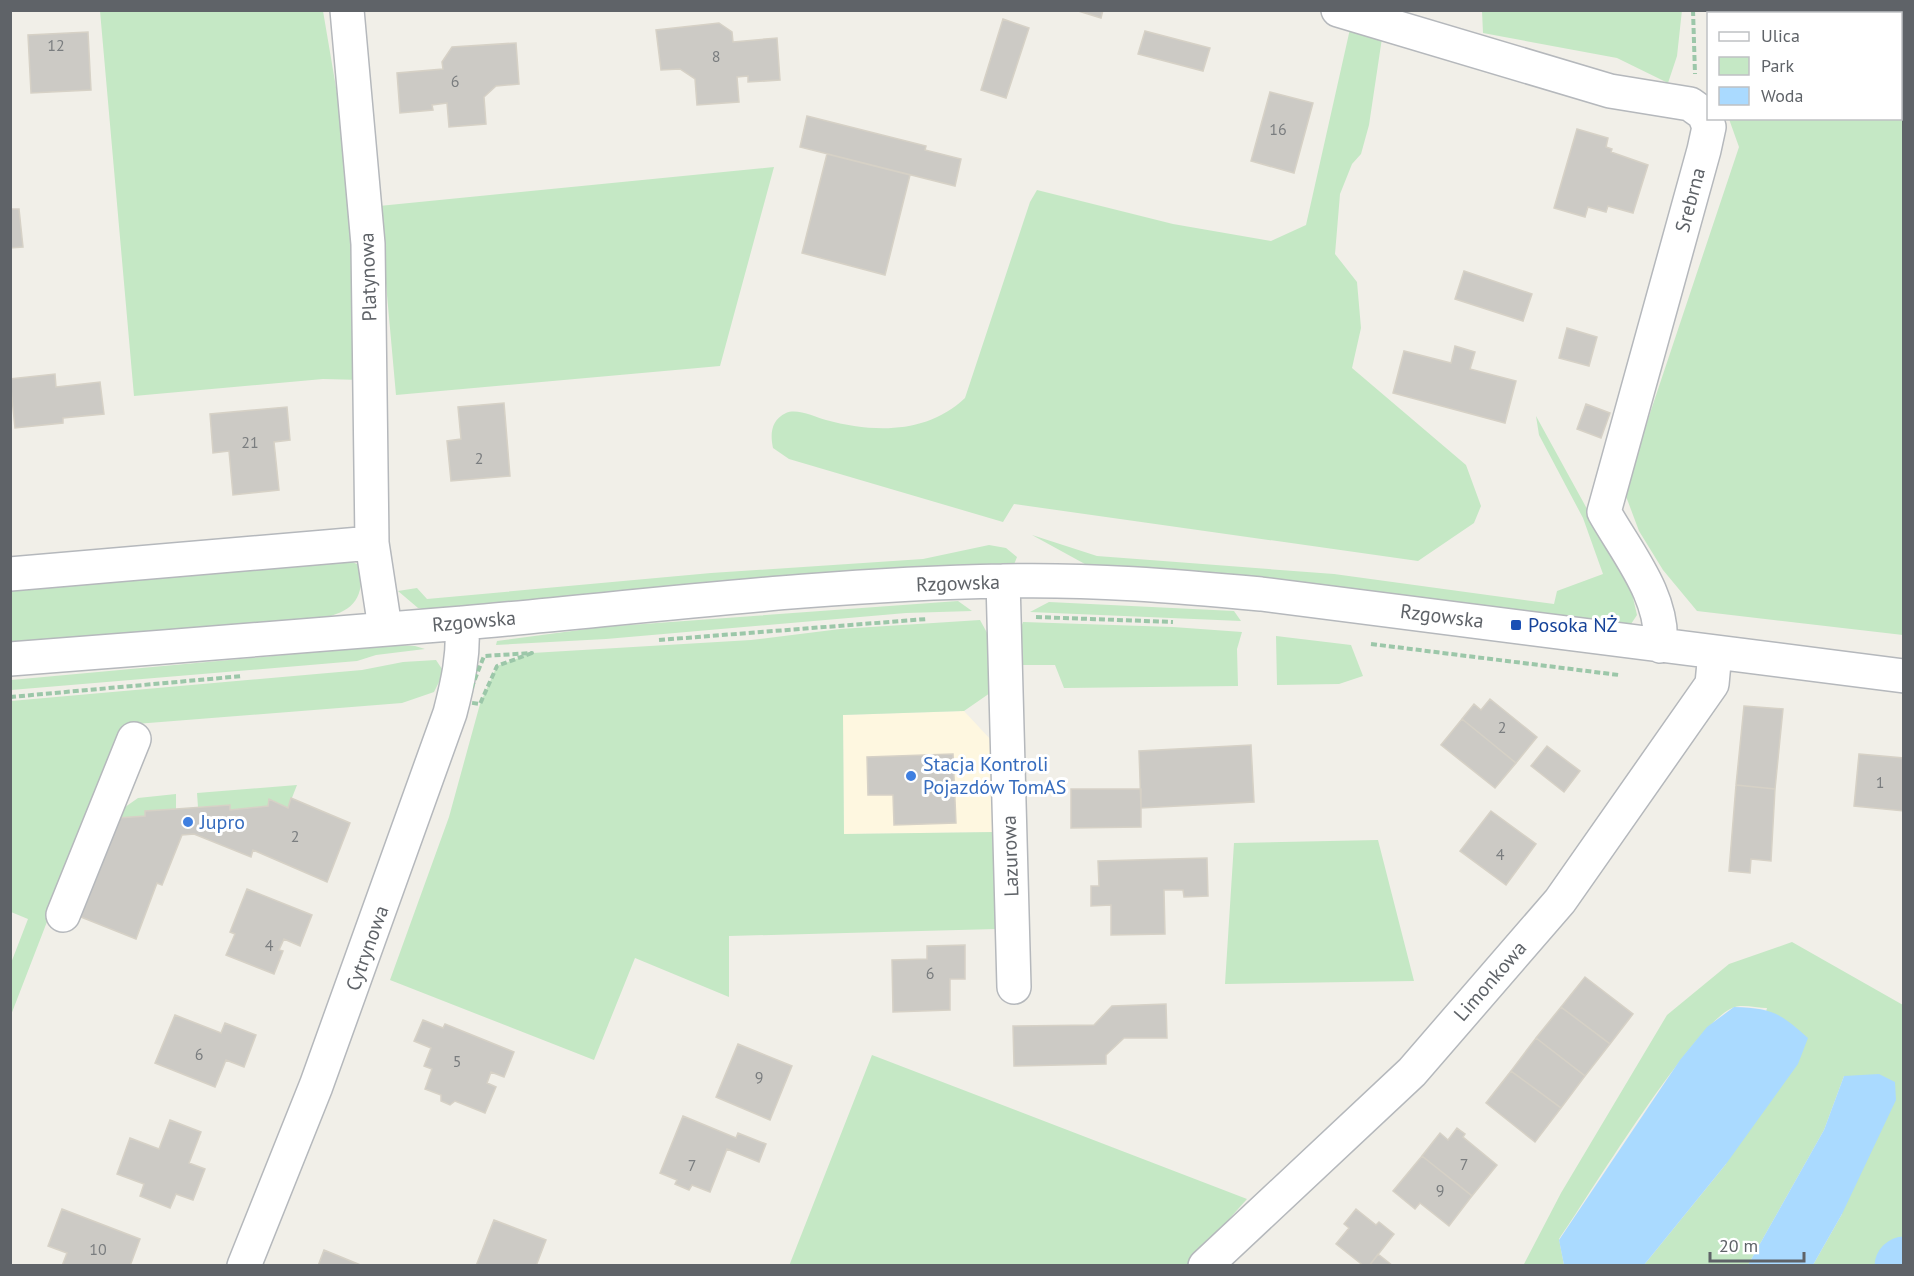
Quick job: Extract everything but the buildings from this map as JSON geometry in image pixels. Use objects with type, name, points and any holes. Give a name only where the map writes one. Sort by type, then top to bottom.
[{"type":"street","name":"Platynowa","points":[[347,10],[368,244],[372,543],[385,628]]},
{"type":"street","points":[[1338,10],[1610,92],[1690,104]]},
{"type":"street","name":"Srebrna","points":[[1660,646],[1662,627],[1656,604],[1604,512],[1709,127],[1704,114],[1690,104]]},
{"type":"street","points":[[10,574],[372,543]]},
{"type":"street","name":"Rzgowska","points":[[10,659],[385,628],[462,638],[710,598],[1003,581],[1154,584],[1261,594],[1904,676]]},
{"type":"street","name":"Lazurowa","points":[[1003,581],[1014,987]]},
{"type":"street","name":"Cytrynowa","points":[[244,1266],[316,1086],[424,790],[460,677],[462,638]]},
{"type":"street","name":"Limonkowa","points":[[1205,1266],[1412,1072],[1560,901],[1712,684],[1715,652]]},
{"type":"street","points":[[63,915],[134,740]]},
{"type":"path","points":[[1690,104],[1697,65],[1693,10]]},
{"type":"path","points":[[1004,617],[1177,622]]},
{"type":"path","points":[[652,640],[939,618]]},
{"type":"path","points":[[462,638],[535,647]]},
{"type":"path","points":[[1365,642],[1624,676]]},
{"type":"shaded area","points":[[964,711],[993,742],[995,832],[844,834],[843,715]]},
{"type":"green space","points":[[1682,10],[1677,56],[1668,83],[1617,58],[1483,33],[1482,11]]},
{"type":"green space","points":[[100,11],[323,11],[340,111],[355,240],[363,380],[323,379],[134,396]]},
{"type":"green space","points":[[1903,11],[1903,635],[1697,611],[1663,570],[1639,531],[1624,491],[1739,147],[1729,120],[1902,120],[1902,12],[1720,12]]},
{"type":"green space","points":[[1350,29],[1382,38],[1369,125],[1361,154],[1352,164],[1340,194],[1335,254],[1357,282],[1361,328],[1352,368],[1466,465],[1481,506],[1474,523],[1418,561],[1014,504],[1003,522],[789,459],[773,448],[773,428],[777,419],[786,413],[801,412],[826,420],[863,427],[899,427],[934,418],[950,410],[965,398],[1030,202],[1037,190],[1173,224],[1271,241],[1306,225]]},
{"type":"green space","points":[[774,167],[720,366],[396,395],[379,206]]},
{"type":"green space","points":[[1536,416],[1631,589],[1637,615],[1631,624],[1094,569],[1032,535],[1097,556],[1334,574],[1554,604],[1557,591],[1603,574],[1583,518],[1539,435]]},
{"type":"green space","points":[[989,545],[1006,548],[1017,557],[1013,567],[432,611],[418,608],[398,591],[417,588],[427,599],[711,573],[923,559]]},
{"type":"green space","points":[[346,559],[361,566],[360,589],[352,604],[338,614],[328,617],[316,620],[11,647],[11,580]]},
{"type":"green space","points":[[958,601],[972,611],[906,613],[606,639],[496,645],[497,641],[602,627]]},
{"type":"green space","points":[[1049,602],[1234,611],[1241,621],[1030,612]]},
{"type":"green space","points":[[980,620],[991,640],[990,693],[964,711],[843,715],[844,834],[995,832],[996,929],[729,936],[729,997],[635,958],[594,1060],[390,980],[449,817],[480,704],[497,666],[532,653],[751,640],[840,629]]},
{"type":"green space","points":[[1023,622],[1173,627],[1242,632],[1237,649],[1238,686],[1064,688],[1055,665],[1017,665],[1017,639]]},
{"type":"green space","points":[[1276,636],[1351,645],[1363,676],[1339,684],[1277,685]]},
{"type":"green space","points":[[392,645],[425,649],[376,655],[357,661],[11,690],[11,680]]},
{"type":"green space","points":[[436,660],[444,672],[434,692],[402,703],[123,725],[11,1015],[11,963],[28,919],[11,912],[11,701],[362,670],[403,662]]},
{"type":"green space","points":[[297,785],[288,808],[268,806],[230,810],[229,805],[198,807],[197,793]]},
{"type":"green space","points":[[176,794],[176,809],[145,811],[145,816],[118,818],[118,812],[138,798]]},
{"type":"green space","points":[[1378,840],[1414,981],[1225,984],[1234,843]]},
{"type":"green space","points":[[1792,942],[1903,1005],[1903,1265],[1813,1265],[1842,1214],[1844,1076],[1824,1130],[1748,1265],[1644,1265],[1726,1164],[1767,1008],[1742,1006],[1735,1007],[1718,1018],[1695,1042],[1643,1112],[1559,1239],[1564,1265],[1523,1266],[1561,1193],[1667,1015],[1729,964]]},
{"type":"green space","points":[[872,1055],[1247,1199],[1188,1265],[789,1266]]},
{"type":"water","points":[[1734,1007],[1758,1009],[1775,1014],[1808,1038],[1798,1064],[1726,1164],[1644,1265],[1564,1265],[1559,1240],[1680,1060],[1707,1027]]},
{"type":"water","points":[[1879,1074],[1895,1082],[1896,1100],[1842,1214],[1813,1265],[1748,1265],[1824,1130],[1844,1076]]},
{"type":"place","name":"Posoka NŻ","points":[[1516,625]]},
{"type":"place","name":"Stacja Kontroli Pojazdów TomAS","points":[[911,776]]},
{"type":"place","name":"Jupro","points":[[188,822]]}]
